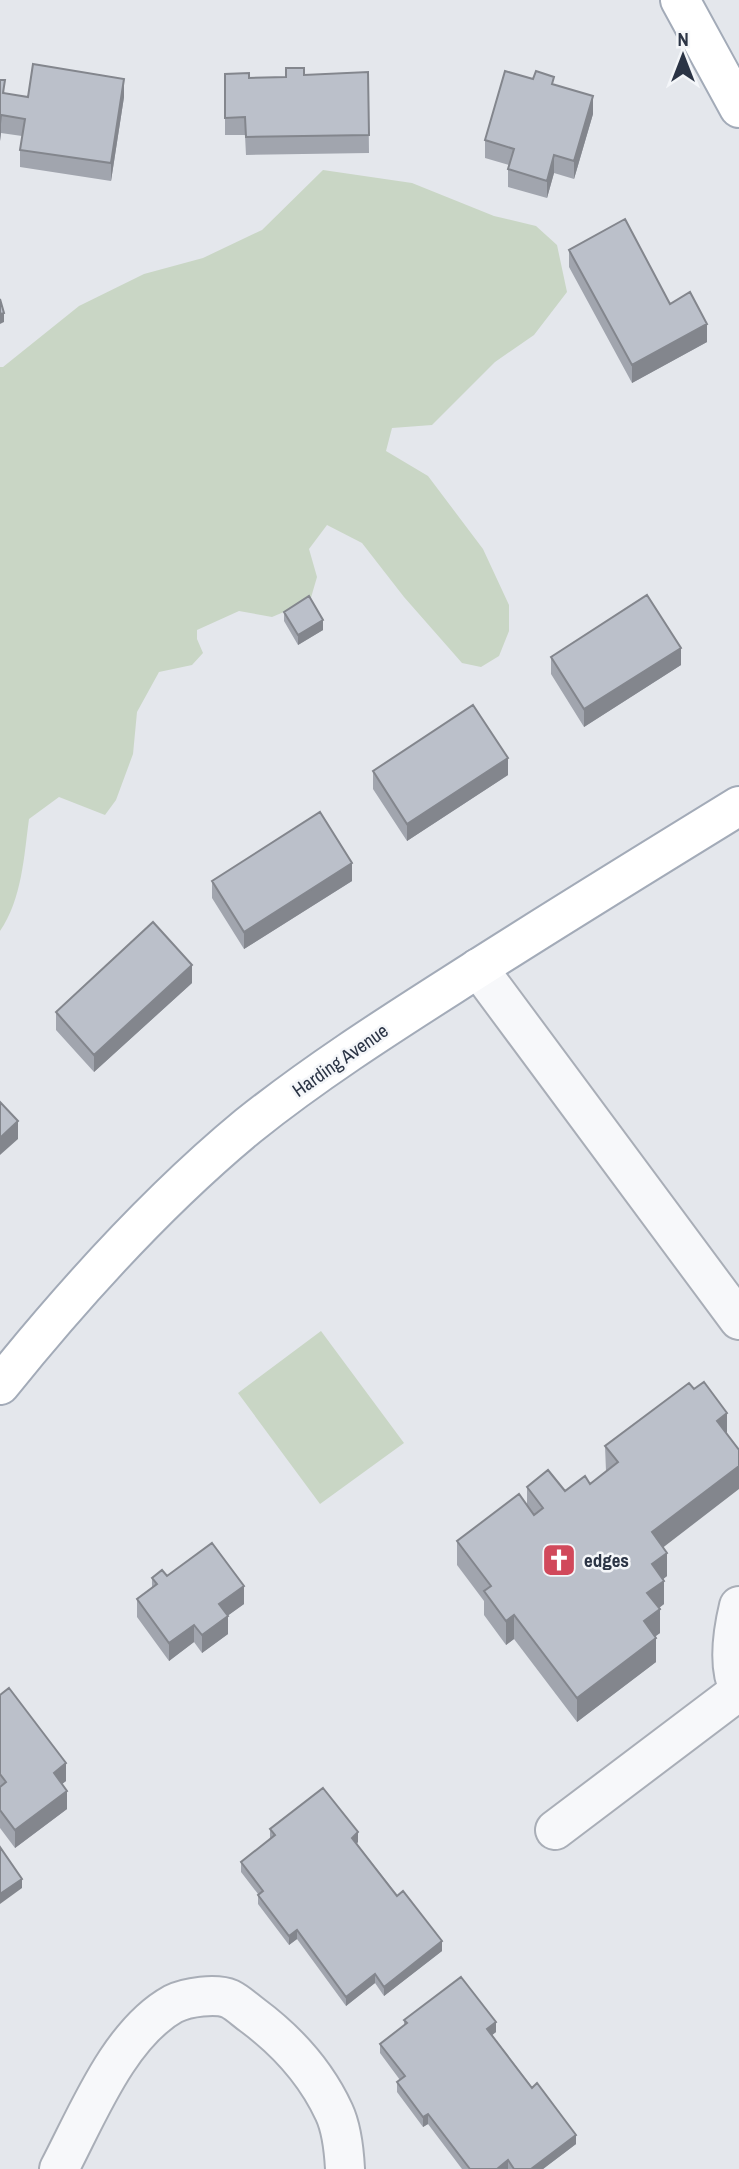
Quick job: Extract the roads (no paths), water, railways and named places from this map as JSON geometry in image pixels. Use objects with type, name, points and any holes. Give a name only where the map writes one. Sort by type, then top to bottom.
[{"type":"main road","points":[[680,0],[739,108]]},
{"type":"main road","name":"Harding Avenue","points":[[0,1385],[59,1312],[176,1190],[248,1127],[376,1034],[739,806]]},
{"type":"lane","points":[[478,968],[739,1320]]},
{"type":"lane","points":[[555,1830],[739,1690],[734,1680],[733,1648],[739,1606]]},
{"type":"lane","points":[[59,2169],[118,2058],[145,2024],[174,2003],[202,1996],[229,1998],[278,2035],[307,2065],[334,2112],[344,2147],[345,2169]]},
{"type":"place","name":"edges","points":[[559,1560]]}]
